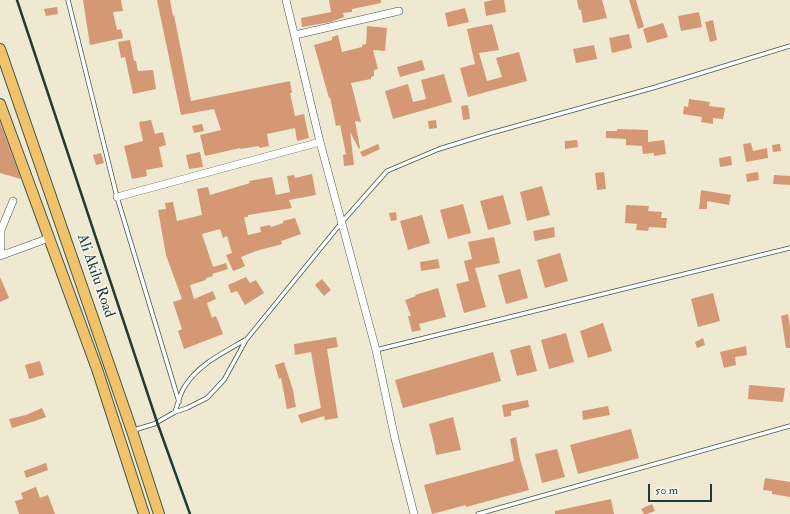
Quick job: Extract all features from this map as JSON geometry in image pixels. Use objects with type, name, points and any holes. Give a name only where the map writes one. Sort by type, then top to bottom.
[{"type":"main road","name":"Ali Akilu Road","points":[[0,49],[132,431],[159,514]]},
{"type":"main road","name":"Ali Akilu Road","points":[[0,104],[97,369],[144,514]]},
{"type":"main road","points":[[118,436],[132,431]]},
{"type":"street","points":[[286,0],[320,142],[376,350],[395,439],[414,514]]},
{"type":"street","points":[[295,35],[399,10]]},
{"type":"street","points":[[117,197],[320,142]]},
{"type":"street","points":[[13,201],[1,230],[1,256],[49,238]]},
{"type":"lane","points":[[68,0],[117,197],[179,402]]},
{"type":"lane","points":[[132,431],[154,424],[207,398],[224,380],[246,340],[342,222],[387,171],[439,149],[514,126],[656,87],[790,46]]},
{"type":"lane","points":[[376,350],[790,248]]},
{"type":"lane","points":[[176,412],[184,387],[194,373],[214,357],[246,340]]},
{"type":"lane","points":[[478,514],[790,426]]},
{"type":"building","points":[[83,0],[121,0],[123,11],[113,12],[117,30],[121,29],[123,38],[90,45]]},
{"type":"building","points":[[157,0],[170,0],[191,101],[290,81],[292,93],[290,93],[295,116],[304,114],[309,138],[297,141],[295,128],[267,134],[269,146],[259,148],[259,146],[240,148],[205,156],[200,135],[221,130],[214,109],[181,115]]},
{"type":"building","points":[[329,0],[381,0],[381,3],[352,9],[352,12],[343,13],[344,17],[331,22],[302,27],[301,18],[331,12]]},
{"type":"building","points":[[504,0],[506,12],[486,16],[484,2]]},
{"type":"building","points":[[577,0],[602,0],[607,18],[583,23],[581,10],[579,10]]},
{"type":"building","points":[[629,0],[636,0],[644,27],[638,29]]},
{"type":"building","points":[[57,7],[58,14],[46,16],[44,9]]},
{"type":"building","points":[[465,8],[469,22],[448,27],[445,13]]},
{"type":"building","points":[[699,12],[702,27],[681,31],[678,16]]},
{"type":"building","points":[[713,20],[717,40],[710,42],[705,22]]},
{"type":"building","points":[[663,23],[668,37],[647,43],[643,29]]},
{"type":"building","points":[[492,24],[499,50],[479,53],[487,81],[502,77],[496,58],[519,52],[527,81],[468,97],[460,68],[475,64],[467,29]]},
{"type":"building","points":[[367,26],[387,28],[385,51],[373,50],[378,69],[374,70],[374,76],[371,77],[371,79],[351,83],[361,122],[355,121],[360,148],[359,149],[350,132],[354,165],[344,166],[343,155],[346,154],[340,125],[336,126],[330,97],[329,98],[314,45],[332,40],[332,37],[338,35],[342,52],[362,47],[362,45],[366,44]]},
{"type":"building","points":[[629,34],[632,48],[612,53],[609,38]]},
{"type":"building","points":[[130,40],[134,61],[136,61],[138,71],[153,70],[156,89],[133,94],[125,57],[121,58],[118,42]]},
{"type":"building","points":[[594,45],[597,59],[576,63],[573,49]]},
{"type":"building","points":[[422,60],[425,70],[400,77],[397,67]]},
{"type":"building","points":[[444,74],[452,102],[393,119],[385,91],[408,84],[413,102],[426,99],[421,80]]},
{"type":"building","points":[[689,99],[710,102],[709,106],[725,108],[723,119],[713,118],[713,124],[701,122],[702,117],[683,114],[684,106],[688,107]]},
{"type":"building","points":[[468,105],[470,119],[463,120],[461,106]]},
{"type":"building","points":[[151,120],[155,134],[163,132],[166,145],[159,147],[163,167],[146,170],[147,176],[132,179],[124,146],[143,141],[139,122]]},
{"type":"building","points":[[436,120],[437,128],[429,129],[428,121]]},
{"type":"building","points":[[0,123],[21,179],[0,173]]},
{"type":"building","points":[[202,124],[204,131],[194,133],[192,126]]},
{"type":"building","points":[[617,129],[648,130],[648,142],[664,140],[666,154],[654,156],[654,153],[643,154],[642,146],[626,145],[626,139],[606,138],[606,131],[617,131]]},
{"type":"building","points":[[577,140],[578,147],[565,149],[565,141]]},
{"type":"building","points":[[751,143],[753,151],[767,148],[768,158],[746,162],[743,144]]},
{"type":"building","points":[[378,144],[380,149],[363,157],[360,152]]},
{"type":"building","points":[[780,144],[781,151],[773,152],[772,145]]},
{"type":"building","points":[[200,152],[203,167],[189,169],[186,155]]},
{"type":"building","points":[[101,153],[104,163],[96,165],[93,155]]},
{"type":"building","points":[[731,156],[732,165],[720,167],[719,158]]},
{"type":"building","points":[[604,172],[606,189],[597,190],[595,173]]},
{"type":"building","points":[[758,172],[759,180],[747,182],[746,174]]},
{"type":"building","points":[[312,174],[316,195],[289,200],[292,208],[248,215],[248,217],[244,217],[248,235],[261,232],[260,227],[270,225],[271,227],[283,223],[283,221],[295,218],[301,234],[281,241],[282,244],[241,257],[245,266],[233,271],[226,255],[232,253],[227,236],[223,238],[220,229],[202,234],[213,267],[226,263],[228,269],[212,274],[213,276],[206,278],[206,280],[190,285],[194,299],[213,291],[216,299],[207,303],[212,318],[216,316],[223,334],[184,349],[178,331],[182,329],[173,302],[182,299],[166,255],[158,210],[166,209],[165,203],[173,202],[177,221],[202,215],[197,189],[208,187],[210,195],[250,183],[249,181],[272,177],[276,195],[290,192],[287,176],[294,175],[295,178]]},
{"type":"building","points":[[774,175],[790,176],[790,185],[773,184]]},
{"type":"building","points":[[542,186],[550,215],[527,221],[520,192]]},
{"type":"building","points":[[701,190],[731,195],[729,205],[707,201],[707,209],[699,209]]},
{"type":"building","points":[[503,195],[511,224],[488,230],[480,201]]},
{"type":"building","points":[[463,204],[471,233],[448,239],[440,210]]},
{"type":"building","points":[[626,205],[649,206],[648,211],[662,212],[661,218],[667,218],[666,228],[649,227],[648,231],[636,230],[637,224],[625,223]]},
{"type":"building","points":[[396,212],[397,220],[391,221],[389,213]]},
{"type":"building","points":[[422,215],[430,243],[408,250],[400,221]]},
{"type":"building","points":[[554,227],[555,237],[535,241],[533,231]]},
{"type":"building","points":[[494,237],[500,263],[475,268],[486,307],[464,313],[456,284],[469,281],[464,261],[472,259],[468,242]]},
{"type":"building","points":[[560,253],[568,281],[545,288],[537,260]]},
{"type":"building","points":[[438,259],[440,268],[421,271],[420,262]]},
{"type":"building","points":[[520,269],[528,298],[506,304],[498,275]]},
{"type":"building","points":[[0,277],[9,298],[0,302]]},
{"type":"building","points":[[246,277],[250,283],[256,280],[264,293],[245,305],[237,291],[231,293],[228,285]]},
{"type":"building","points":[[322,279],[331,290],[324,296],[315,285]]},
{"type":"building","points":[[438,288],[446,317],[419,324],[421,330],[412,332],[408,316],[411,316],[405,300],[416,296],[415,295]]},
{"type":"building","points":[[713,293],[720,321],[698,327],[691,299]]},
{"type":"building","points":[[788,314],[790,327],[790,348],[786,348],[781,316]]},
{"type":"building","points":[[603,323],[612,351],[588,358],[580,331]]},
{"type":"building","points":[[566,333],[574,362],[549,369],[541,340]]},
{"type":"building","points":[[336,337],[338,347],[327,349],[338,418],[325,420],[324,416],[301,423],[298,415],[321,408],[311,352],[295,355],[294,344]]},
{"type":"building","points":[[703,338],[705,345],[697,348],[695,342]]},
{"type":"building","points":[[530,345],[537,371],[517,376],[510,350]]},
{"type":"building","points":[[746,346],[747,355],[735,357],[736,365],[724,368],[720,352]]},
{"type":"building","points":[[493,352],[501,381],[403,408],[395,380]]},
{"type":"building","points":[[40,361],[44,375],[29,379],[25,365]]},
{"type":"building","points":[[284,362],[293,390],[296,407],[287,409],[281,378],[279,379],[275,365]]},
{"type":"building","points":[[749,385],[785,388],[783,402],[748,399]]},
{"type":"building","points":[[528,400],[529,407],[511,411],[511,416],[504,417],[502,405]]},
{"type":"building","points":[[608,406],[610,415],[583,420],[582,411]]},
{"type":"building","points":[[42,408],[46,417],[12,428],[9,419],[26,415]]},
{"type":"building","points":[[453,417],[461,450],[436,455],[429,424]]},
{"type":"building","points":[[631,429],[639,458],[578,474],[570,445]]},
{"type":"building","points":[[516,437],[520,459],[529,490],[466,507],[466,505],[432,514],[424,485],[514,461],[510,439]]},
{"type":"building","points":[[557,449],[565,477],[542,483],[535,454]]},
{"type":"building","points":[[46,463],[48,470],[26,478],[24,471]]},
{"type":"building","points":[[765,478],[790,482],[790,497],[772,494],[772,491],[763,490]]},
{"type":"building","points":[[36,487],[40,498],[48,495],[55,514],[19,514],[15,501],[23,499],[21,493]]},
{"type":"building","points":[[611,499],[614,514],[555,514],[555,511]]},
{"type":"building","points":[[652,504],[655,511],[644,514],[641,509]]},
{"type":"railway","points":[[17,0],[157,422],[190,514]]}]
